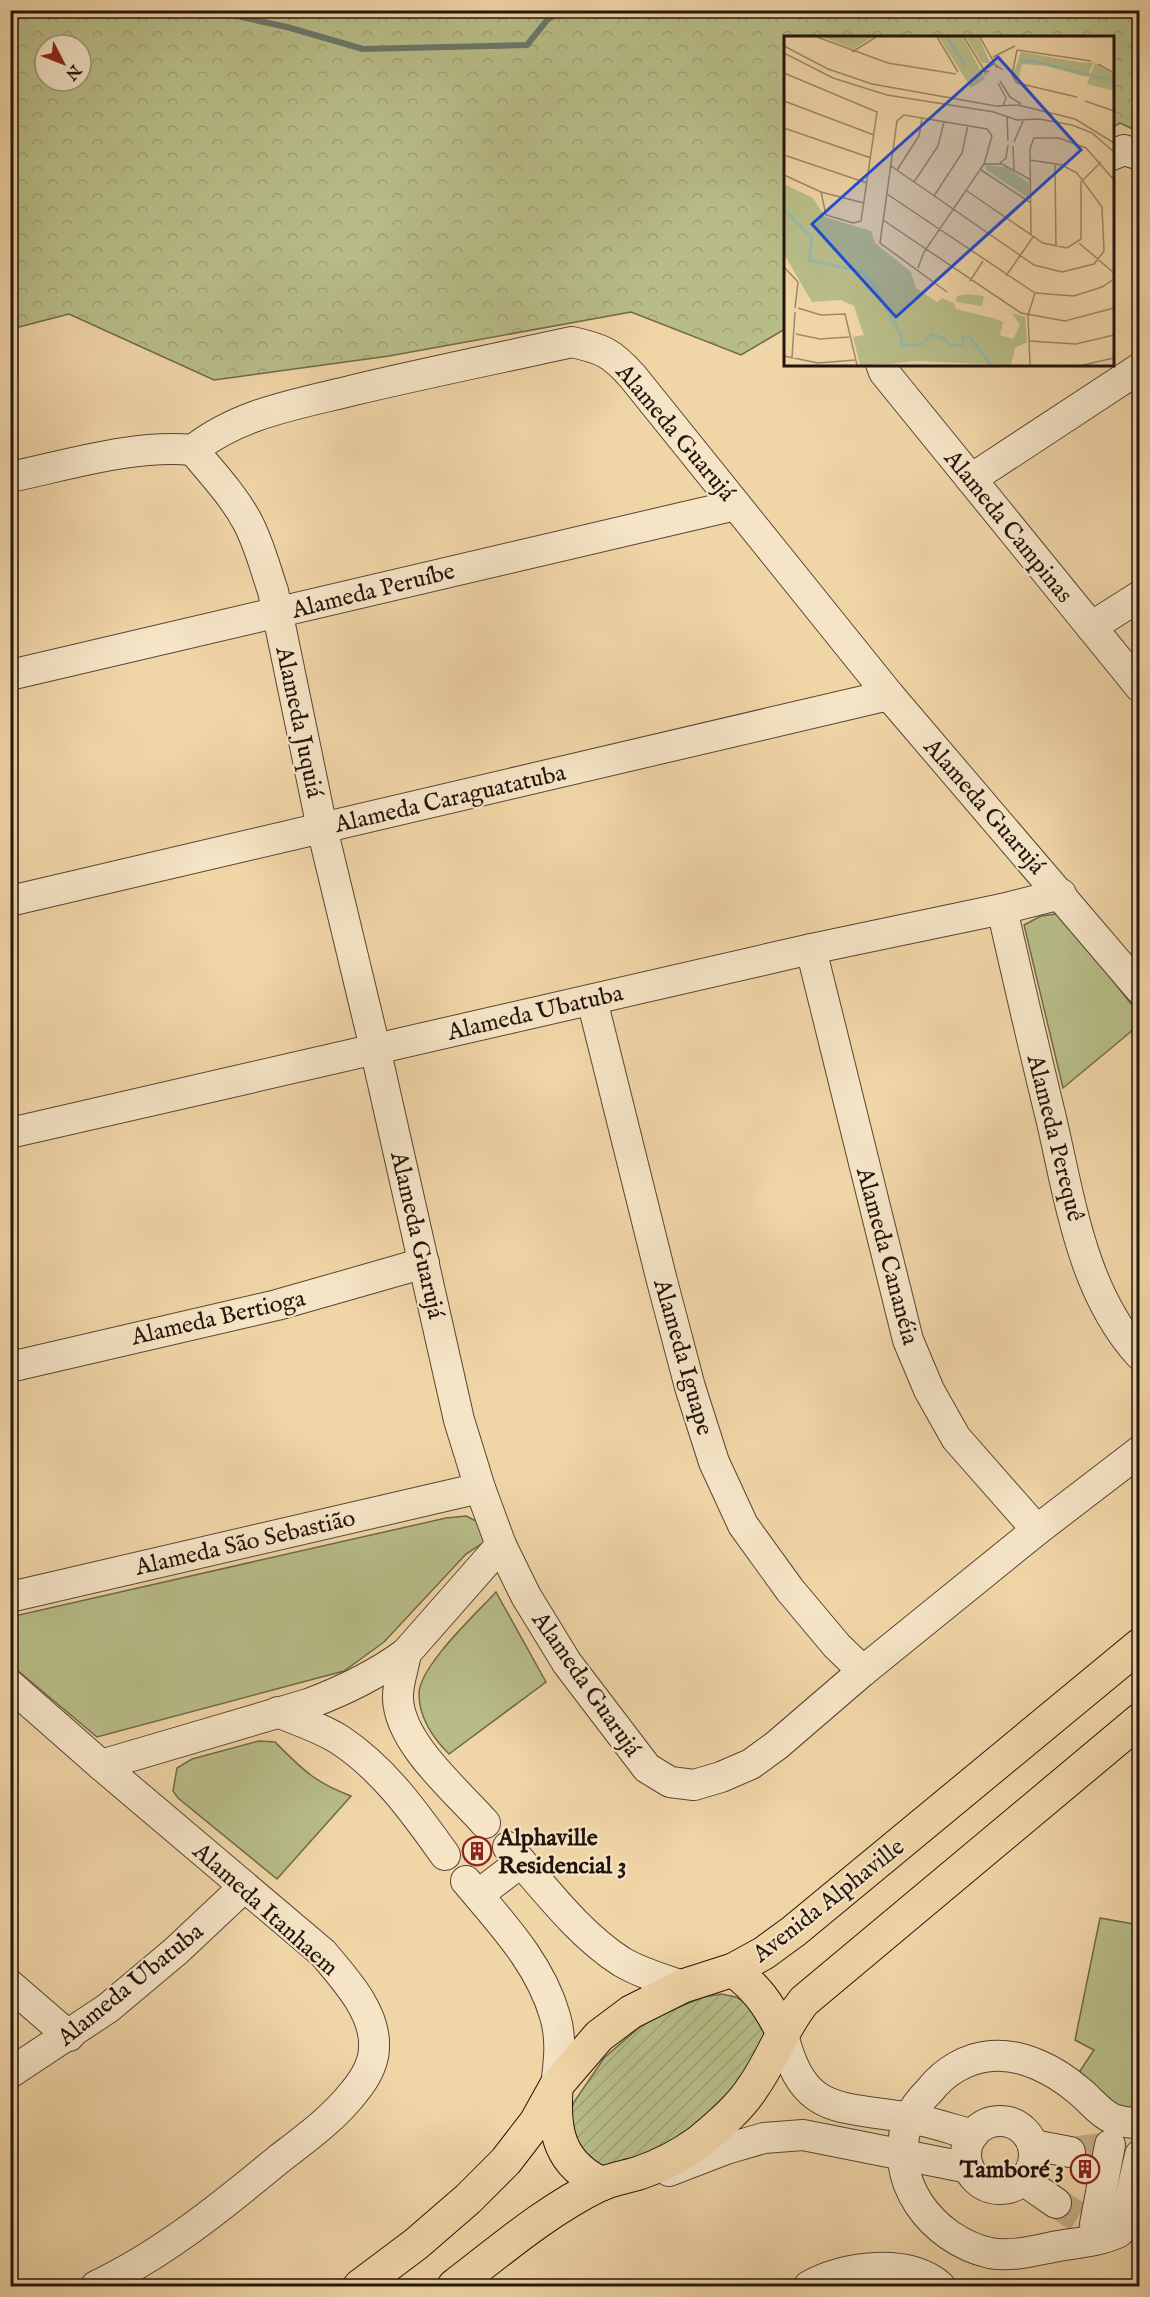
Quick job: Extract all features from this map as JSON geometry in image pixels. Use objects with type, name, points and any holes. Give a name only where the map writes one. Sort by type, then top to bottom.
[{"type":"main road","name":"Avenida Alphaville","points":[[360,2286],[416,2244],[506,2162],[536,2122],[556,2086],[599,2036],[631,2012],[682,1986],[733,1970],[764,1953],[823,1909],[1140,1645]]},
{"type":"main road","points":[[454,2286],[543,2217],[602,2184],[668,2162],[698,2142],[729,2115],[753,2088],[782,2031],[804,2001],[1140,1720]]},
{"type":"main road","points":[[733,1970],[757,1989],[782,2031]]},
{"type":"main road","points":[[556,2086],[554,2111],[560,2144],[578,2168],[589,2178],[602,2184]]},
{"type":"street","points":[[1114,155],[1124,150],[1140,155]]},
{"type":"street","name":"Alameda Guarujá","points":[[193,450],[208,438],[245,420],[282,408],[412,376],[572,342],[599,348],[618,360],[890,695],[1140,988]]},
{"type":"street","name":"Alameda Campinas","points":[[882,366],[884,372],[1140,687]]},
{"type":"street","points":[[971,479],[1140,368]]},
{"type":"street","points":[[10,477],[130,453],[172,448],[193,450]]},
{"type":"street","name":"Alameda Juquiá","points":[[193,450],[226,489],[247,521],[263,559],[277,613],[322,828],[375,1048]]},
{"type":"street","name":"Alameda Peruíbe","points":[[10,675],[736,505]]},
{"type":"street","points":[[1090,627],[1140,596]]},
{"type":"street","name":"Alameda Caraguatatuba","points":[[10,901],[890,695]]},
{"type":"street","name":"Alameda Ubatuba","points":[[10,1133],[375,1048],[1061,894]]},
{"type":"street","name":"Alameda Perequê","points":[[1002,909],[1072,1209],[1090,1271],[1107,1309],[1140,1355]]},
{"type":"street","name":"Alameda Cananéia","points":[[811,949],[908,1340],[929,1390],[956,1438],[1037,1530]]},
{"type":"street","name":"Alameda Iguape","points":[[592,1000],[673,1323],[690,1387],[714,1462],[743,1525],[790,1590],[837,1646],[863,1671]]},
{"type":"street","name":"Alameda Guarujá","points":[[375,1048],[459,1420],[501,1545],[526,1596],[567,1663],[647,1768],[670,1782],[694,1785],[721,1777],[751,1764],[1037,1530],[1140,1451]]},
{"type":"street","name":"Alameda Bertioga","points":[[10,1367],[277,1305],[424,1263]]},
{"type":"street","name":"Alameda São Sebastião","points":[[10,1597],[480,1488]]},
{"type":"street","points":[[101,1765],[308,1704],[336,1693],[387,1666],[406,1653],[501,1545]]},
{"type":"street","points":[[278,1712],[339,1739],[362,1756],[378,1770],[438,1845],[477,1814],[438,1771],[409,1734],[398,1699],[406,1653]]},
{"type":"street","name":"Alameda Itanhaem","points":[[10,1685],[323,1953],[352,1989],[368,2016],[375,2046],[372,2064],[354,2092],[320,2127],[214,2213],[130,2270],[96,2286]]},
{"type":"street","points":[[556,2086],[560,2051],[556,2018],[542,1980],[518,1944],[472,1888],[515,1854],[592,1939],[622,1962],[646,1974],[682,1986]]},
{"type":"street","name":"Alameda Ubatuba","points":[[10,2073],[108,2008],[176,1951],[244,1887]]},
{"type":"street","points":[[10,1985],[69,2036]]},
{"type":"street","points":[[782,2031],[789,2061],[802,2082],[815,2096],[850,2109],[909,2118],[973,2135]]},
{"type":"street","points":[[992,2055],[1017,2058],[1040,2065],[1058,2074],[1098,2109],[1114,2119],[1140,2126],[1105,2146],[1097,2224],[1098,2239],[1029,2252],[992,2253],[967,2246],[940,2229],[920,2207],[907,2180],[903,2156],[904,2137],[909,2118],[939,2079],[963,2063],[992,2055]]},
{"type":"street","points":[[1000,2121],[1011,2123],[1020,2128],[1033,2145],[1033,2164],[1023,2180],[1014,2186],[1004,2189],[983,2184],[969,2168],[968,2145],[973,2135],[990,2123],[1000,2121]]},
{"type":"street","points":[[602,2184],[633,2182],[764,2139],[803,2135],[969,2168]]},
{"type":"street","points":[[1033,2145],[1070,2152]]},
{"type":"street","points":[[1023,2180],[1097,2224],[1125,2220],[1140,2155]]},
{"type":"street","points":[[809,2286],[840,2272],[872,2268],[919,2275],[940,2286]]},
{"type":"green space","points":[[11,10],[1139,11],[1139,132],[1120,123],[1114,126],[1114,36],[784,36],[784,330],[741,355],[631,312],[389,356],[214,380],[69,314],[11,329]]},
{"type":"green space","points":[[1056,914],[1084,944],[1139,1014],[1139,1025],[1063,1088],[1024,925],[1041,916]]},
{"type":"green space","points":[[466,1516],[480,1523],[486,1541],[466,1554],[384,1642],[344,1671],[97,1737],[11,1665],[10,1617],[446,1518]]},
{"type":"green space","points":[[496,1592],[546,1682],[449,1754],[432,1734],[421,1711],[419,1694],[422,1682],[438,1655]]},
{"type":"green space","points":[[259,1741],[275,1742],[310,1774],[327,1786],[351,1796],[277,1879],[178,1798],[173,1791],[177,1768],[192,1759]]},
{"type":"green space","points":[[1100,1918],[1139,1925],[1139,2115],[1121,2112],[1076,2077],[1094,2050],[1075,2040]]},
{"type":"green space","points":[[721,1994],[736,1997],[748,2005],[761,2018],[764,2032],[762,2047],[734,2096],[675,2143],[608,2168],[593,2164],[578,2153],[567,2123],[574,2102],[604,2058],[643,2024],[704,1997]]},
{"type":"waterway","points":[[209,10],[287,27],[363,49],[527,45],[548,19],[566,10]]},
{"type":"tunnel","points":[[1070,2152],[1100,2148]]},
{"type":"tunnel","points":[[1056,2203],[1078,2217]]},
{"type":"place","name":"Alphaville Residencial 3","points":[[477,1851]]},
{"type":"place","name":"Tamboré 3","points":[[1085,2169]]}]
